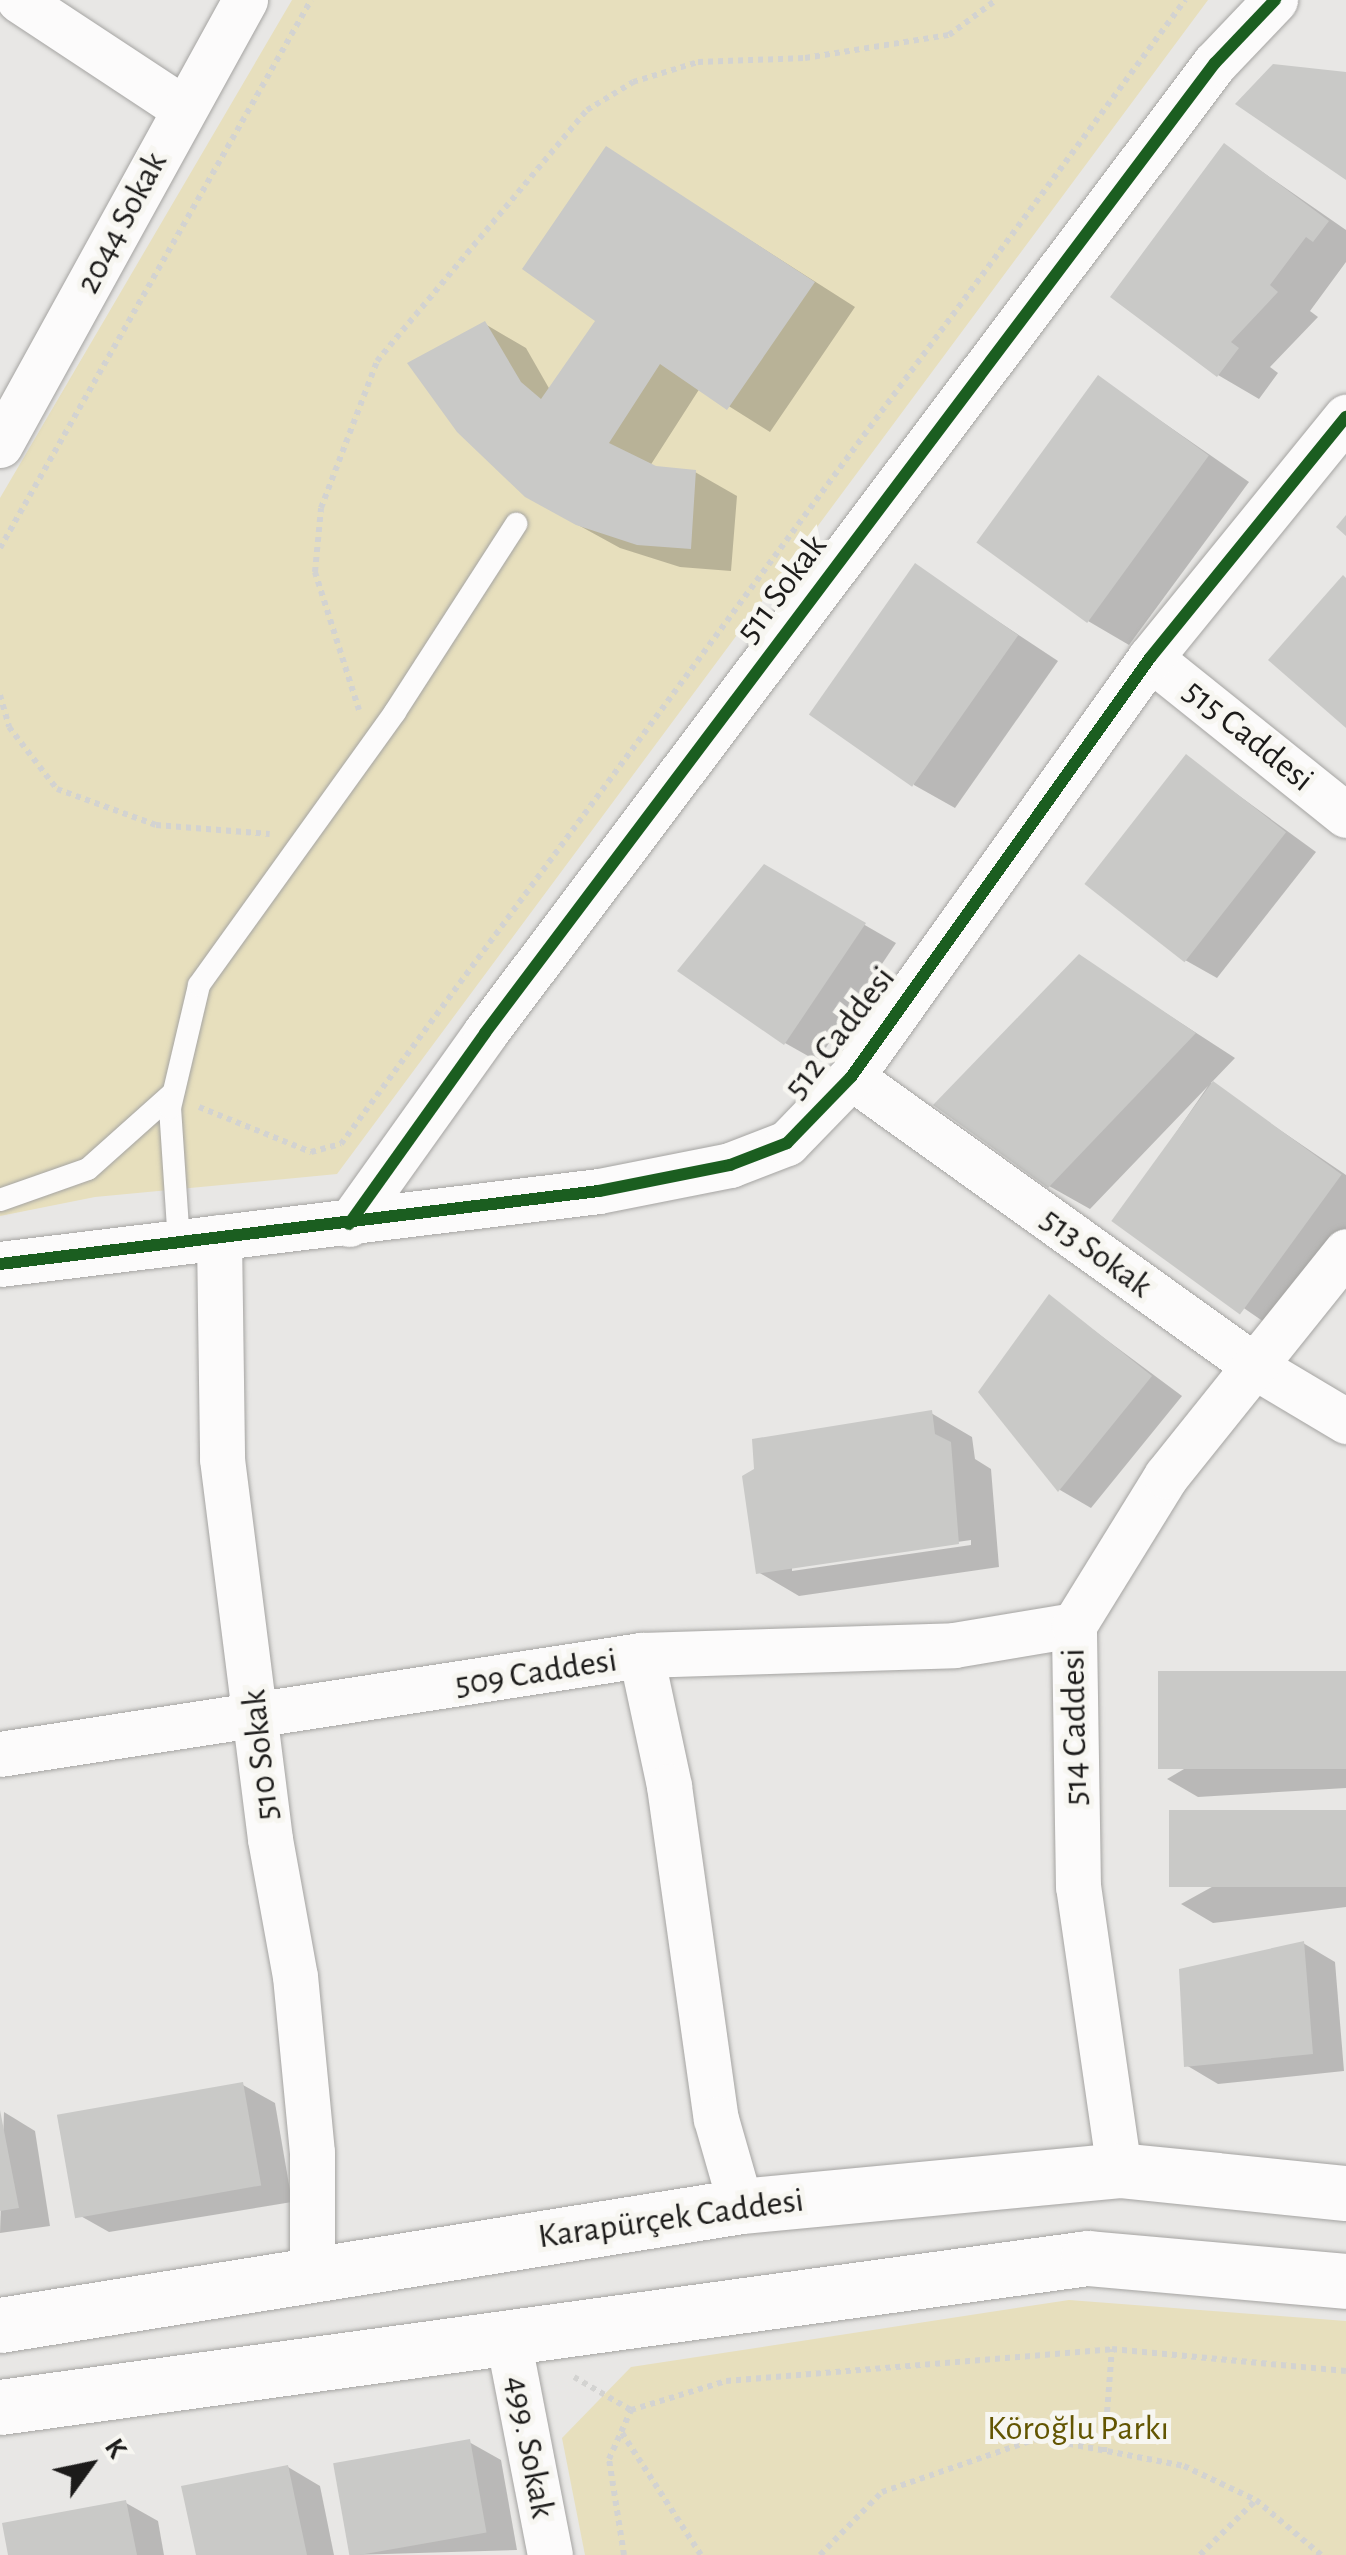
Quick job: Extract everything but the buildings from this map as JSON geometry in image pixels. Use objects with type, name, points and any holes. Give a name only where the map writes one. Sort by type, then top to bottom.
[{"type":"main road","name":"Karapürçek Caddesi","points":[[0,2326],[312,2271],[742,2206],[1119,2170],[1346,2194]]},
{"type":"main road","points":[[0,2407],[1088,2258],[1346,2281]]},
{"type":"street","points":[[18,0],[184,108]]},
{"type":"street","name":"2044 Sokak","points":[[0,445],[245,0]]},
{"type":"street","name":"511 Sokak","points":[[349,1224],[485,1033],[1215,62],[1275,0]]},
{"type":"street","name":"512 Caddesi","points":[[0,1264],[599,1191],[730,1164],[787,1143],[851,1077],[1150,658],[1346,417]]},
{"type":"street","name":"515 Caddesi","points":[[1150,658],[1346,815]]},
{"type":"street","name":"513 Sokak","points":[[851,1077],[1257,1368],[1346,1420]]},
{"type":"street","name":"510 Sokak","points":[[199,1240],[222,1459],[259,1719],[270,1839],[295,1976],[312,2152],[312,2271]]},
{"type":"street","name":"514 Caddesi","points":[[1119,2170],[1078,1887],[1074,1624],[1166,1476],[1257,1368],[1346,1251]]},
{"type":"street","name":"509 Caddesi","points":[[0,1754],[259,1719],[641,1655],[954,1645],[1074,1624]]},
{"type":"street","points":[[641,1655],[669,1786],[716,2118],[742,2206]]},
{"type":"street","name":"499. Sokak","points":[[508,2338],[550,2555]]},
{"type":"lane","points":[[199,1240],[172,1094],[199,985],[372,744],[516,524]]},
{"type":"lane","points":[[0,1200],[88,1169],[172,1094]]},
{"type":"path","points":[[0,548],[310,0]]},
{"type":"path","points":[[372,744],[315,572],[321,508],[377,362],[587,110],[632,82],[698,62],[805,58],[949,35],[996,0]]},
{"type":"path","points":[[172,1094],[312,1152],[341,1144],[1185,0]]},
{"type":"path","points":[[0,695],[10,727],[58,789],[156,825],[268,834],[311,829]]},
{"type":"path","points":[[1104,2452],[1112,2348]]},
{"type":"path","points":[[624,2555],[609,2459],[630,2410],[726,2382],[1112,2348],[1346,2372]]},
{"type":"path","points":[[621,2432],[702,2555]]},
{"type":"path","points":[[820,2555],[882,2492],[966,2458],[1039,2438],[1184,2466],[1256,2500],[1321,2555]]},
{"type":"path","points":[[1200,2555],[1256,2500]]},
{"type":"green space","points":[[292,0],[1208,0],[337,1174],[95,1197],[0,1216],[0,498]]},
{"type":"green space","name":"Köroğlu Parkı","points":[[1069,2300],[1346,2321],[1346,2555],[585,2555],[562,2438],[631,2367]]},
{"type":"cycle path","points":[[349,1224],[485,1033],[1215,63],[1275,0]]},
{"type":"cycle path","points":[[0,1264],[599,1191],[730,1165],[787,1143],[851,1077],[1150,658],[1346,417]]}]
